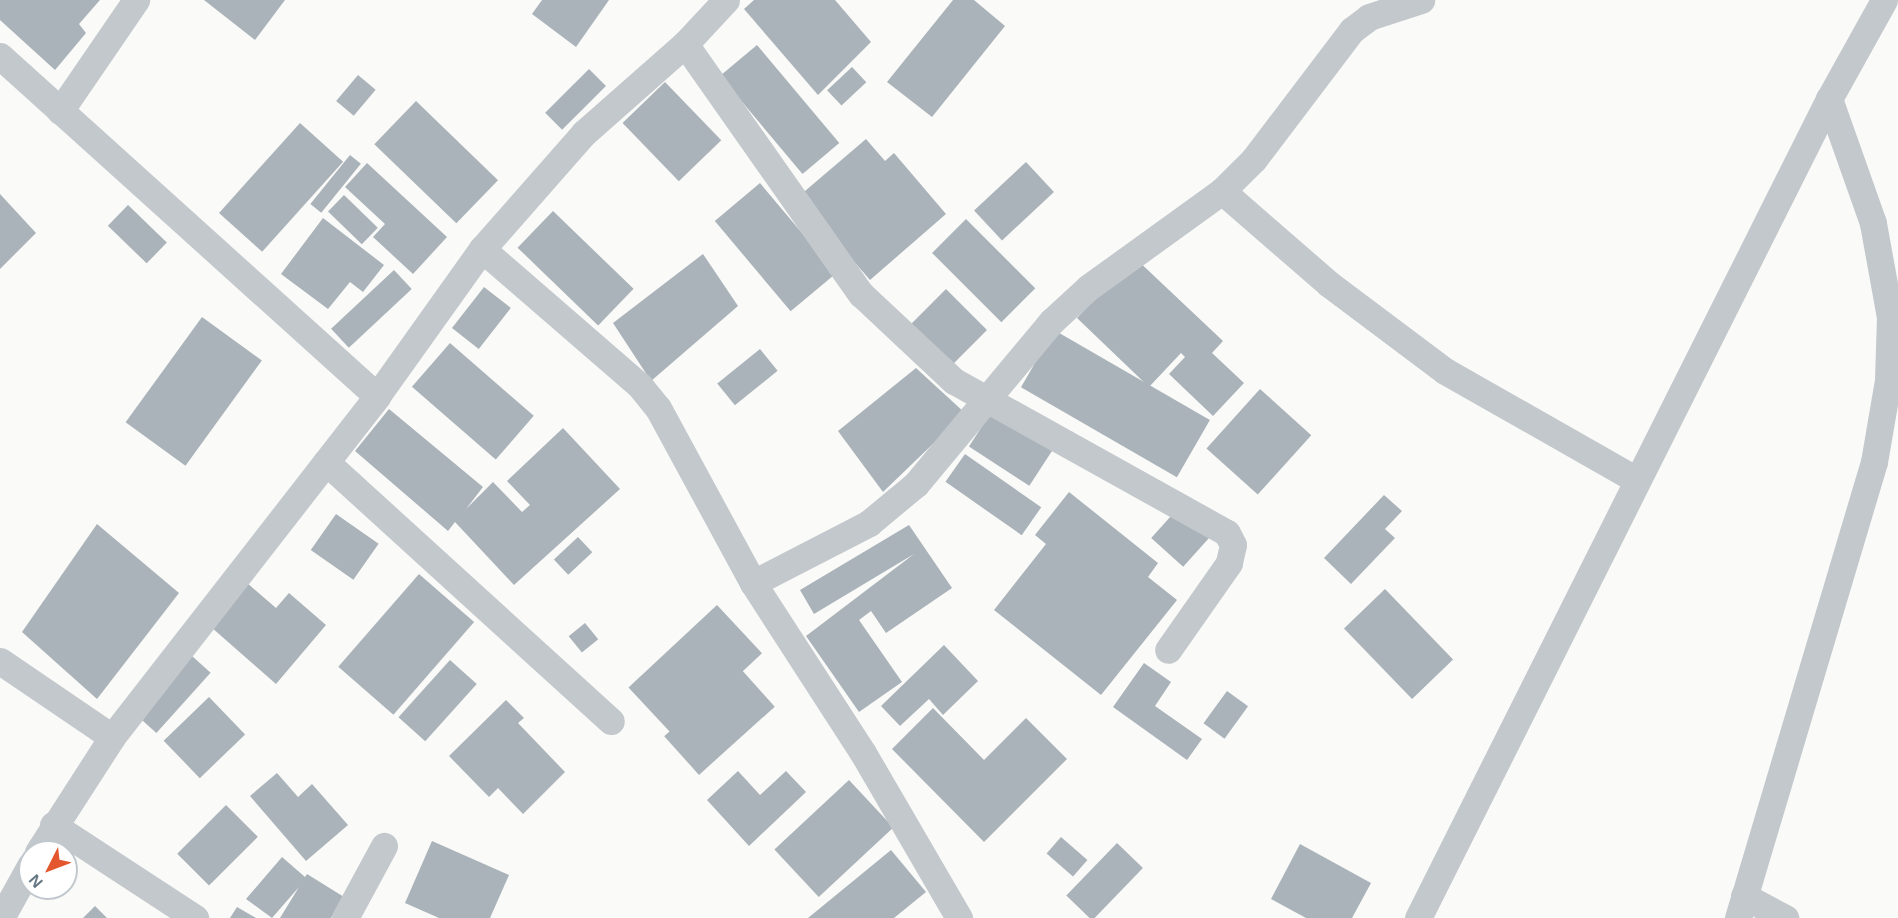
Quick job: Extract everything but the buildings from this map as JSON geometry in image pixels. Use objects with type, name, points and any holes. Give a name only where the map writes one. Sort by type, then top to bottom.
[{"type":"street","points":[[60,111],[136,0]]},
{"type":"street","points":[[753,583],[869,523],[916,484],[1052,321],[1089,287],[1222,191],[1254,159],[1352,30],[1369,16],[1421,0]]},
{"type":"street","points":[[1418,918],[1829,99],[1884,0]]},
{"type":"street","points":[[45,840],[112,737],[377,396],[482,249],[584,133],[685,44],[723,1]]},
{"type":"street","points":[[685,44],[861,294],[954,381],[986,402],[1227,533],[1233,545],[1229,563],[1168,650]]},
{"type":"street","points":[[0,56],[377,396]]},
{"type":"street","points":[[1785,918],[1741,907],[1874,462],[1888,380],[1890,317],[1873,223],[1829,99]]},
{"type":"street","points":[[1222,191],[1329,284],[1444,371],[1637,480]]},
{"type":"street","points":[[482,249],[640,386],[658,408],[753,583],[863,753],[959,918]]},
{"type":"street","points":[[326,462],[611,721]]},
{"type":"street","points":[[0,661],[112,737]]},
{"type":"street","points":[[53,825],[195,918]]},
{"type":"street","points":[[345,918],[384,846]]},
{"type":"street","points":[[1,918],[18,888]]}]
